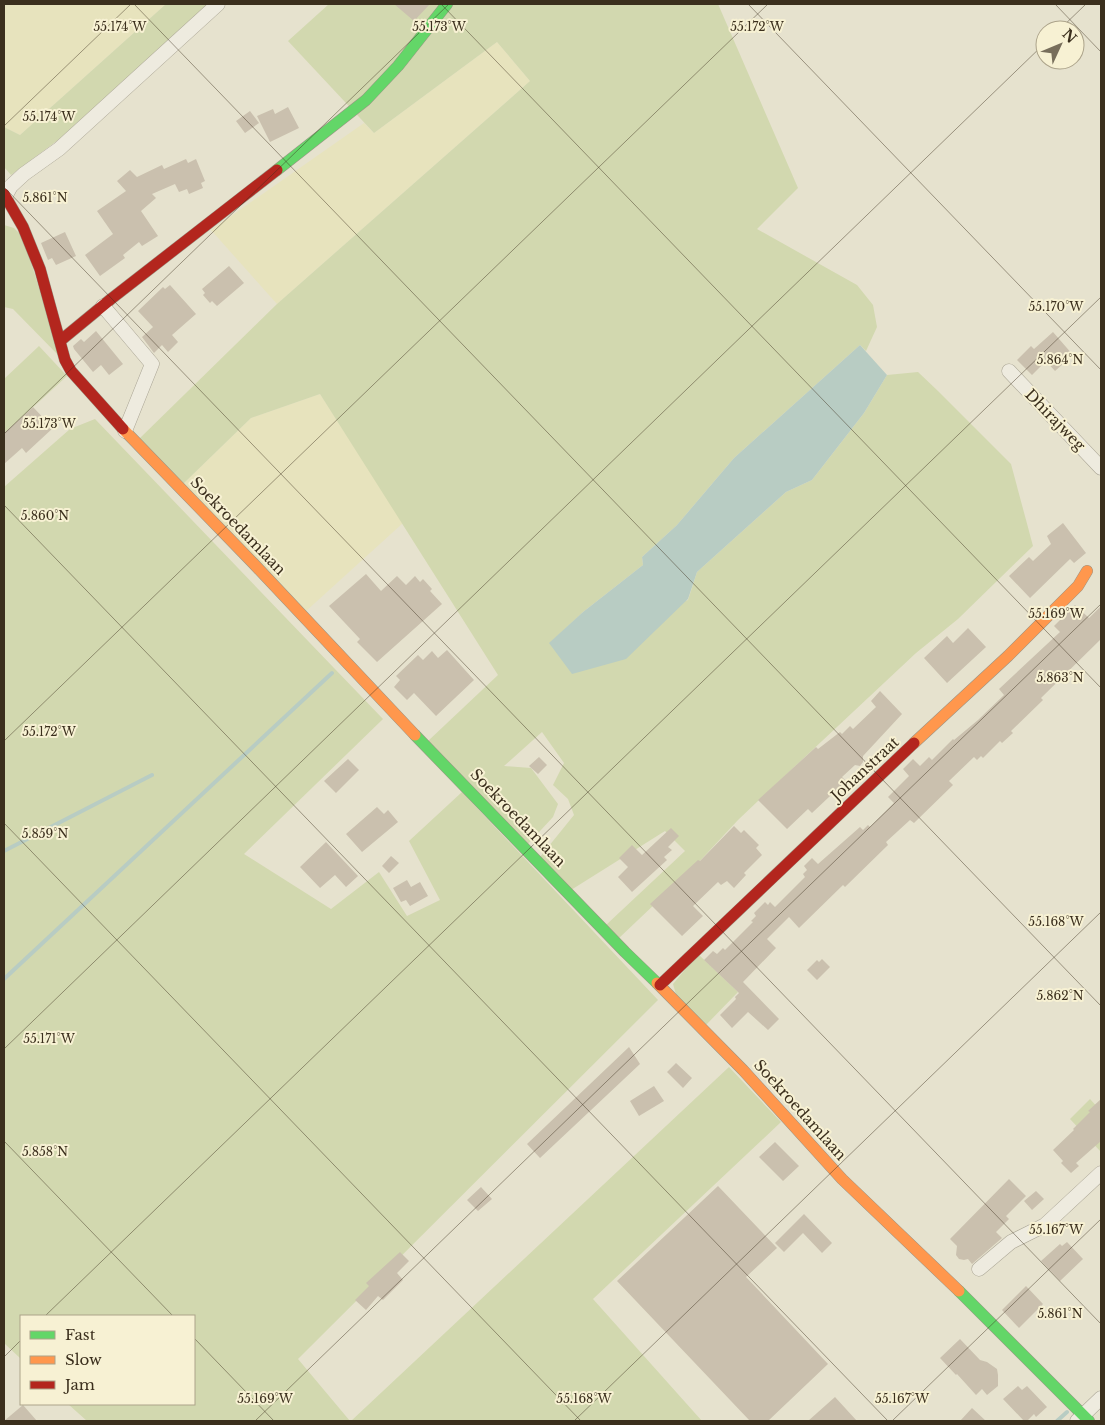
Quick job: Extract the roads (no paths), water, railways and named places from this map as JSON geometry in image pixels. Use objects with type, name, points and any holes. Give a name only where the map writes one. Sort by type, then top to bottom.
[{"type":"street","points":[[4,196],[11,186],[24,174],[60,149],[218,4]]},
{"type":"street","points":[[60,341],[366,100],[398,66],[447,4]]},
{"type":"street","name":"Soekroedamlaan","points":[[4,196],[23,227],[40,269],[65,360],[71,371],[125,431],[253,563],[360,678],[625,952],[743,1070],[842,1179],[964,1296],[1083,1419]]},
{"type":"street","points":[[103,306],[152,364],[125,431]]},
{"type":"street","name":"Dhirajweg","points":[[1009,371],[1101,468]]},
{"type":"street","name":"Johanstraat","points":[[660,985],[868,786],[1008,656],[1078,586],[1086,571]]},
{"type":"street","points":[[979,1268],[1011,1242],[1045,1225],[1101,1173]]},
{"type":"street","points":[[1083,1419],[1101,1398]]},
{"type":"waterway","points":[[4,979],[332,673]]},
{"type":"waterway","points":[[4,851],[152,775]]},
{"type":"waterway","points":[[1057,1421],[1067,1412]]}]
